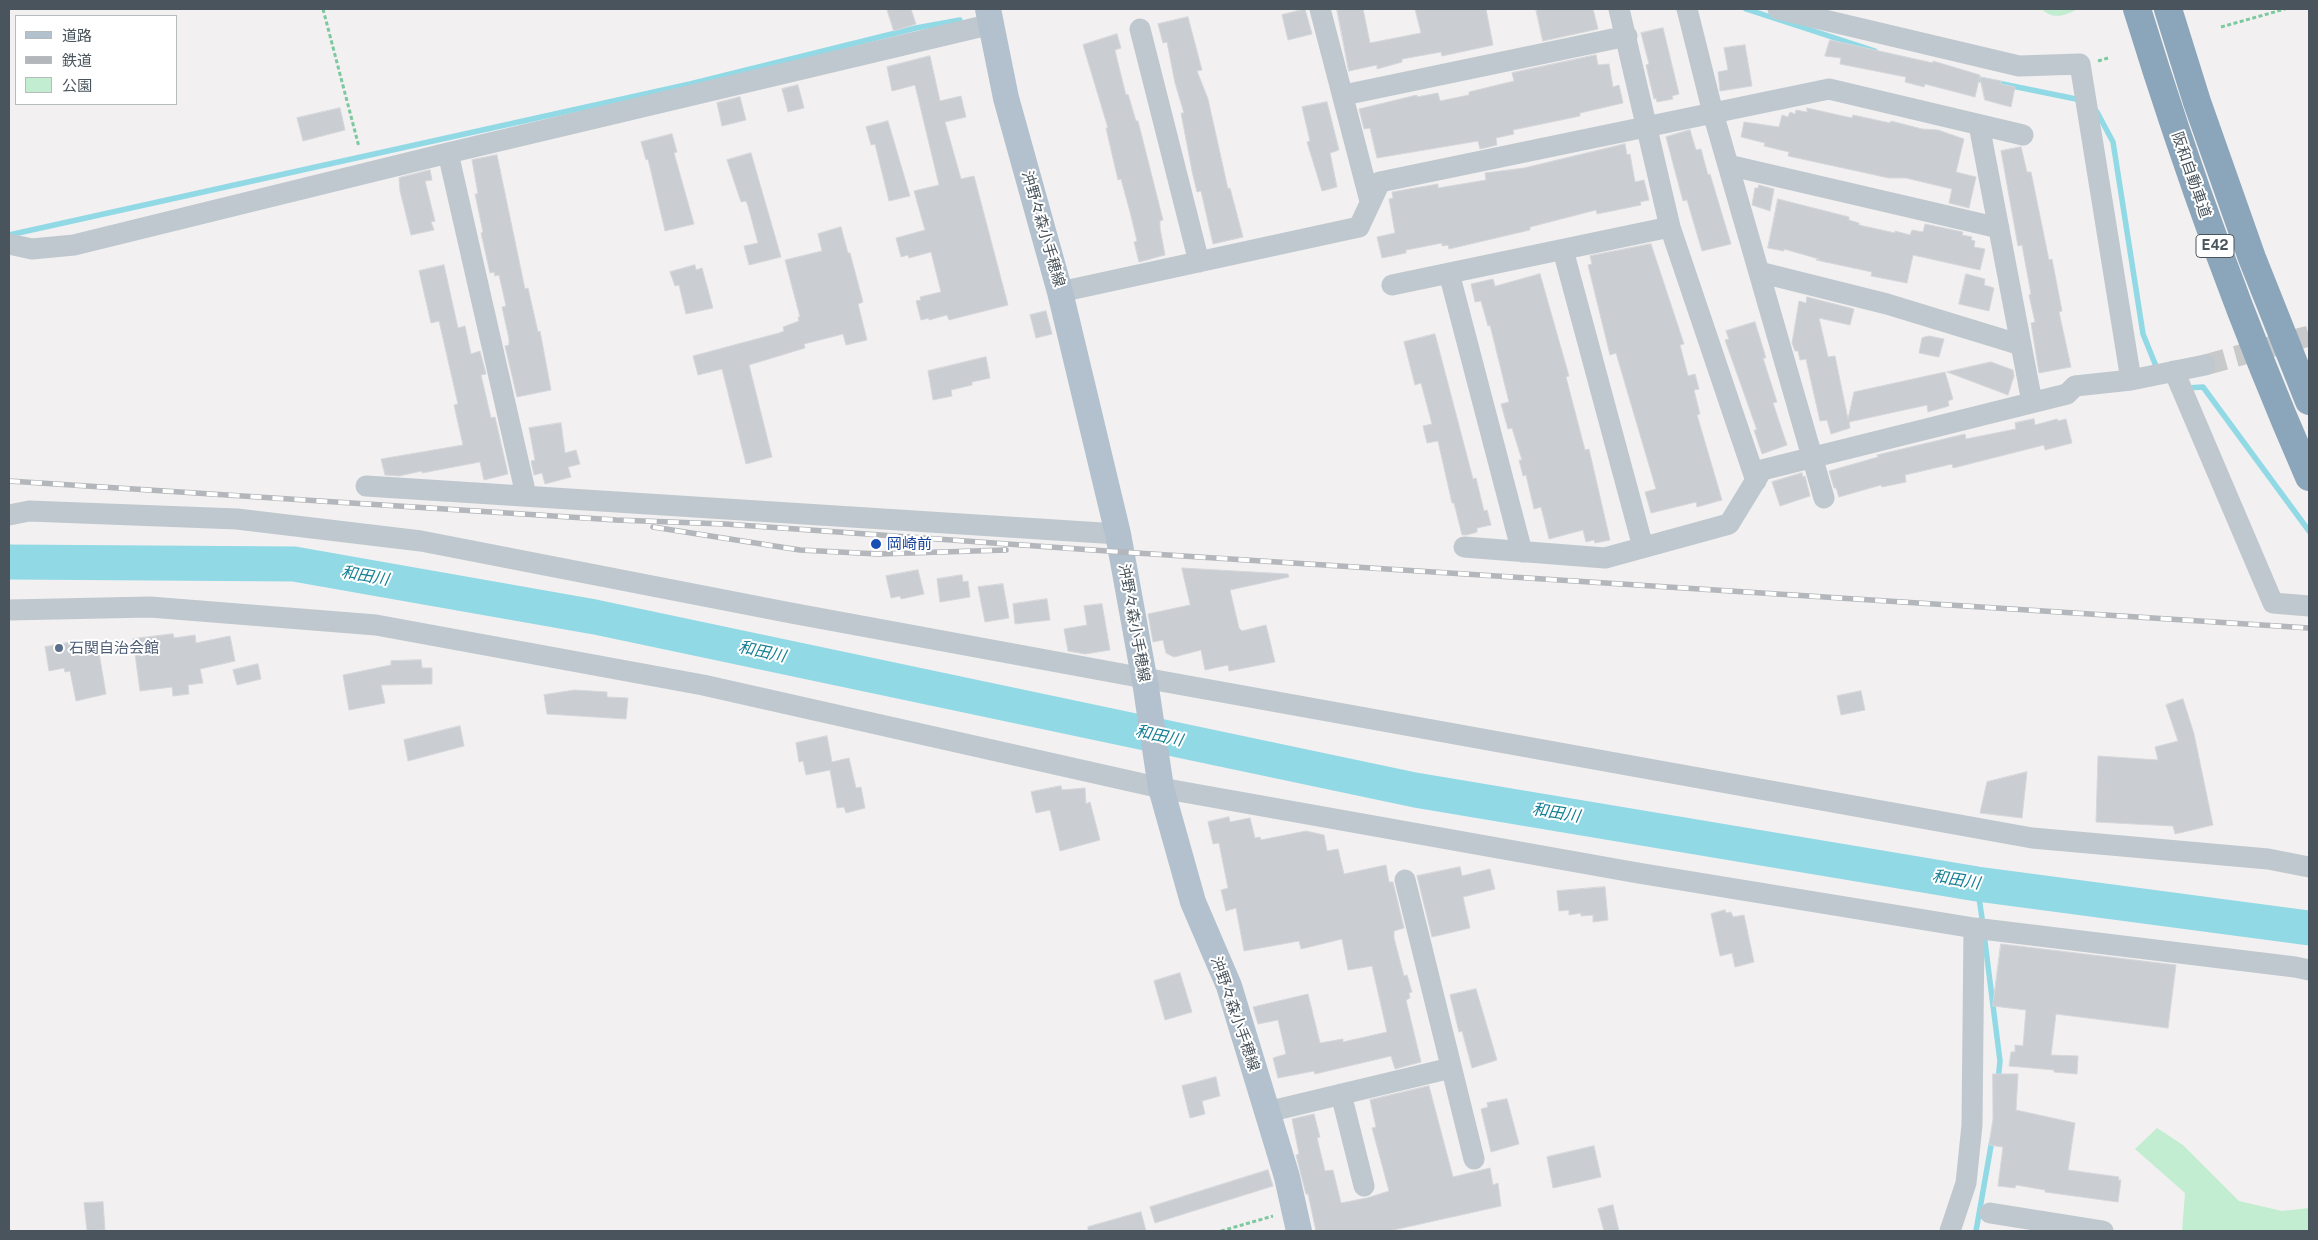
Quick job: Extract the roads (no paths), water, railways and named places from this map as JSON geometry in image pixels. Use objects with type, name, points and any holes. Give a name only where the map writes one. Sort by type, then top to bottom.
[{"type":"highway","name":"阪和自動車道","points":[[2137,9],[2169,111],[2222,266],[2278,407],[2309,476]]},
{"type":"highway","name":"阪和自動車道","points":[[2168,9],[2197,102],[2252,258],[2309,401]]},
{"type":"main road","name":"沖野々森小手穂線","points":[[990,16],[1006,98],[1060,292],[1118,534],[1145,683],[1160,782],[1193,902],[1229,986],[1267,1112],[1296,1220]]},
{"type":"street","points":[[1320,9],[1344,95],[1370,201]]},
{"type":"street","points":[[1619,9],[1670,227],[1756,481]]},
{"type":"street","points":[[1686,9],[1713,113],[1824,498]]},
{"type":"street","points":[[1778,9],[2019,66],[2080,64],[2131,380]]},
{"type":"street","points":[[9,244],[32,249],[74,245],[990,16]]},
{"type":"street","points":[[1140,29],[1199,262]]},
{"type":"street","points":[[1344,95],[1626,36]]},
{"type":"street","points":[[1060,292],[1359,227],[1380,182],[1828,89],[2023,135]]},
{"type":"street","points":[[1979,125],[2032,402]]},
{"type":"street","points":[[448,153],[526,495]]},
{"type":"street","points":[[1728,165],[1999,228]]},
{"type":"street","points":[[1392,285],[1670,227]]},
{"type":"street","points":[[1563,250],[1643,547]]},
{"type":"street","points":[[1759,272],[1887,304],[2021,345]]},
{"type":"street","points":[[1450,273],[1522,552]]},
{"type":"street","points":[[1464,547],[1605,558],[1729,524],[1762,470],[2066,394],[2076,386],[2131,380],[2205,365]]},
{"type":"street","points":[[2174,371],[2273,603],[2309,606]]},
{"type":"street","points":[[366,486],[1118,534]]},
{"type":"street","points":[[9,515],[29,511],[237,519],[421,541],[1145,683],[2032,838],[2268,859],[2309,866]]},
{"type":"street","points":[[9,610],[150,607],[376,625],[703,685],[1160,782],[1638,873],[1974,928],[2295,966],[2309,970]]},
{"type":"street","points":[[1405,880],[1474,1160]]},
{"type":"street","points":[[1950,1231],[1966,1183],[1972,1125],[1974,928]]},
{"type":"street","points":[[1267,1112],[1451,1068]]},
{"type":"street","points":[[1342,1094],[1364,1186]]},
{"type":"street","points":[[1990,1213],[2038,1226],[2103,1231]]},
{"type":"waterway","points":[[1746,9],[1875,51]]},
{"type":"waterway","points":[[9,235],[690,84],[916,28],[960,20]]},
{"type":"waterway","points":[[1973,78],[2081,100]]},
{"type":"waterway","points":[[2097,112],[2113,142],[2143,334],[2158,371]]},
{"type":"waterway","points":[[2187,388],[2203,387],[2309,531]]},
{"type":"waterway","name":"和田川","points":[[9,562],[294,564],[595,617],[1415,790],[1977,884],[2309,928]]},
{"type":"waterway","points":[[1977,884],[1983,925]]},
{"type":"waterway","points":[[1984,934],[2000,1061],[1998,1081]]},
{"type":"waterway","points":[[1976,1231],[1992,1140]]},
{"type":"tunnel","points":[[2205,365],[2309,336]]},
{"type":"railway","points":[[9,481],[616,520],[725,524],[1121,552],[2309,628]]},
{"type":"railway","points":[[653,527],[800,550],[878,554],[1006,550]]},
{"type":"place","name":"岡崎前","points":[[876,544]]},
{"type":"place","name":"石関自治会館","points":[[59,648]]}]
